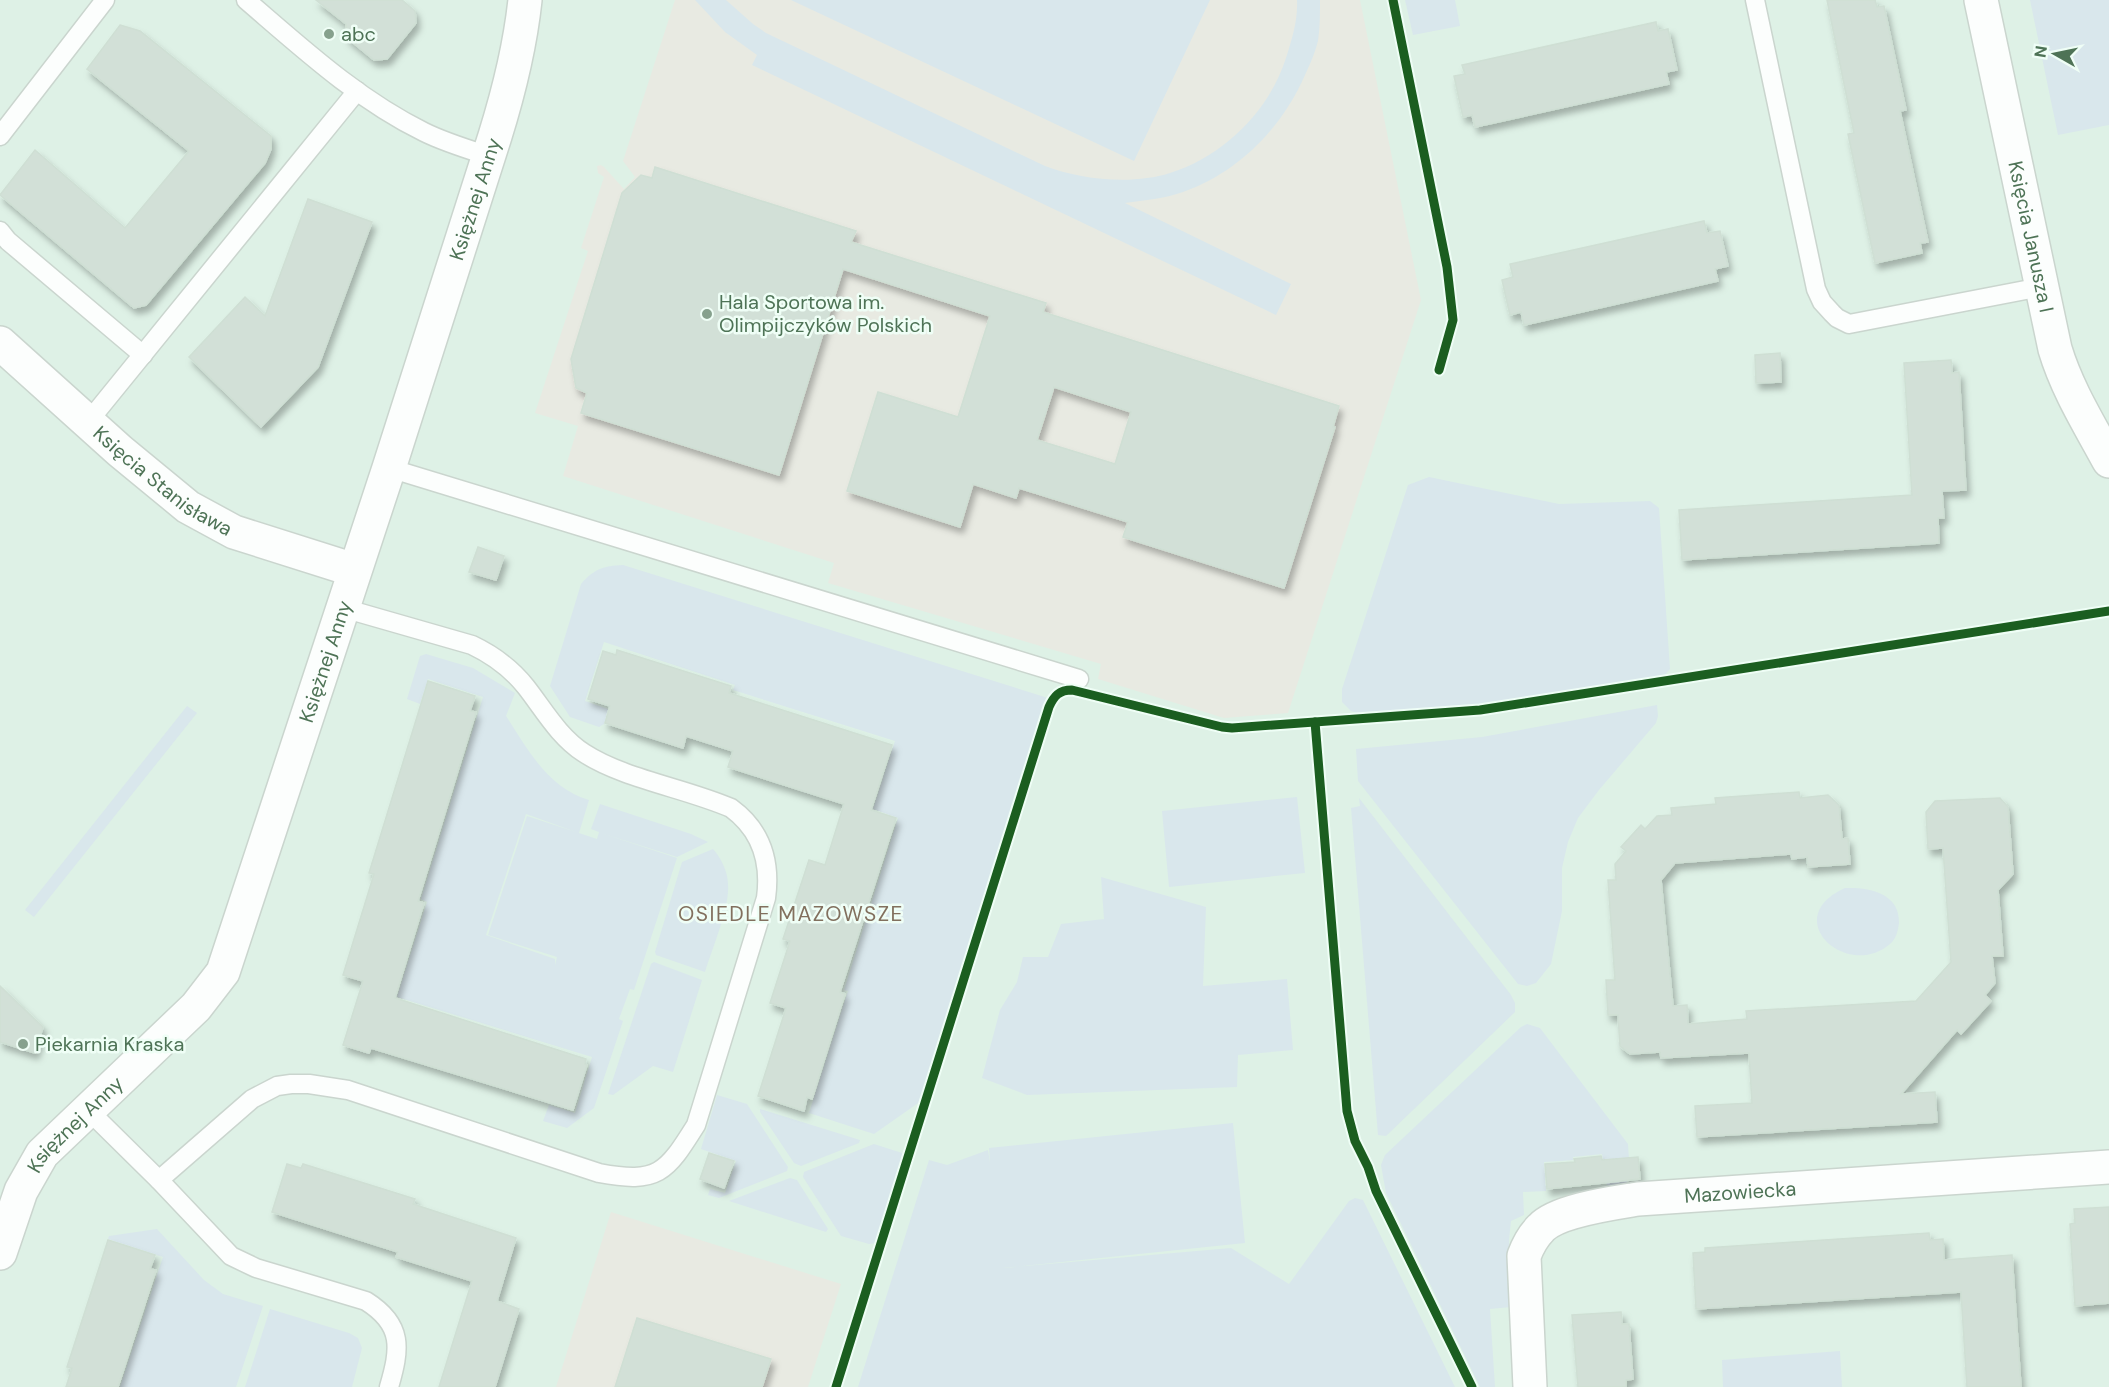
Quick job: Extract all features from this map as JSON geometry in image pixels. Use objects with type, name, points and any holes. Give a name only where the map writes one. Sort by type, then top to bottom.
[{"type":"street","name":"Księżnej Anny","points":[[0,1253],[29,1174],[42,1154],[196,1007],[223,972],[389,468],[510,90],[519,48],[525,0]]},
{"type":"street","name":"Księcia Janusza I","points":[[1981,0],[2050,329],[2063,374],[2073,398],[2109,461]]},
{"type":"street","name":"Księcia Stanisława","points":[[0,343],[120,451],[188,507],[234,532],[354,570]]},
{"type":"street","name":"Mazowiecka","points":[[1530,1387],[1524,1256],[1530,1241],[1542,1226],[1561,1216],[1604,1204],[1638,1199],[2109,1167]]},
{"type":"lane","points":[[0,136],[105,0]]},
{"type":"lane","points":[[246,0],[336,76],[382,108],[425,133],[489,156]]},
{"type":"lane","points":[[1755,0],[1811,270],[1822,302],[1832,314],[1849,324],[2041,287]]},
{"type":"lane","points":[[88,422],[357,91]]},
{"type":"lane","points":[[0,231],[8,242],[143,355]]},
{"type":"lane","points":[[389,468],[1079,679]]},
{"type":"lane","points":[[159,1180],[252,1099],[277,1086],[291,1084],[326,1085],[348,1090],[599,1173],[628,1177],[644,1177],[661,1172],[676,1157],[696,1125],[766,898],[769,878],[767,863],[756,835],[741,816],[731,808],[607,765],[583,752],[563,736],[513,672],[489,652],[343,608]]},
{"type":"lane","points":[[87,1110],[159,1180],[231,1256],[242,1262],[366,1301],[377,1307],[392,1326],[397,1337],[395,1365],[389,1387]]},
{"type":"shaded area","points":[[0,0],[2109,0],[2109,1387],[0,1387]]},
{"type":"shaded area","points":[[675,0],[1360,0],[1421,300],[1288,713],[1224,718],[1098,679],[1101,664],[828,583],[834,563],[563,476],[578,426],[535,413],[588,251],[581,248],[604,177],[598,173],[597,166],[604,167],[624,189],[635,177],[623,161]]},
{"type":"shaded area","points":[[695,0],[726,0],[766,33],[1045,166],[1091,178],[1124,180],[1155,177],[1190,165],[1209,155],[1242,129],[1268,96],[1278,77],[1294,29],[1297,0],[1320,0],[1318,41],[1309,67],[1284,113],[1256,146],[1240,161],[1203,184],[1169,196],[1125,203],[1291,284],[1276,315],[752,65],[757,55],[725,32]]},
{"type":"shaded area","points":[[791,0],[1210,0],[1134,161]]},
{"type":"shaded area","points":[[1405,0],[1455,0],[1460,26],[1413,35]]},
{"type":"shaded area","points":[[2030,0],[2109,0],[2109,125],[2058,135]]},
{"type":"shaded area","points":[[1429,477],[1559,504],[1650,501],[1659,508],[1670,669],[1665,675],[1486,704],[1359,714],[1351,711],[1342,702],[1342,689],[1408,485]]},
{"type":"shaded area","points":[[623,565],[1048,698],[921,1101],[874,1134],[809,1113],[848,991],[844,990],[898,818],[873,809],[895,741],[733,690],[735,685],[604,642],[585,701],[608,709],[604,724],[599,727],[570,717],[550,686],[581,584],[599,569]]},
{"type":"shaded area","points":[[426,654],[473,668],[515,693],[506,716],[531,754],[562,787],[589,800],[579,833],[597,839],[599,832],[591,829],[600,804],[691,834],[708,842],[677,857],[601,833],[677,858],[634,990],[630,989],[619,1019],[623,1021],[594,1108],[567,1128],[543,1121],[549,1105],[575,1113],[592,1057],[397,997],[427,902],[421,899],[483,697],[428,679],[420,704],[407,699],[420,656]],"holes":[[[526,814],[576,832],[527,816],[488,935],[557,957],[555,965],[555,959],[486,935]]]},
{"type":"shaded area","points":[[1657,705],[1656,723],[1578,818],[1568,842],[1562,868],[1562,911],[1551,964],[1536,983],[1527,986],[1518,984],[1358,781],[1356,749],[1482,737]]},
{"type":"shaded area","points":[[187,706],[197,713],[34,917],[25,910]]},
{"type":"shaded area","points":[[1297,797],[1305,873],[1169,887],[1162,811]]},
{"type":"shaded area","points":[[1359,798],[1515,1003],[1515,1012],[1386,1136],[1378,1135],[1351,808],[1360,806]]},
{"type":"shaded area","points":[[713,849],[725,870],[728,879],[728,893],[705,972],[656,955],[655,952],[682,862]]},
{"type":"shaded area","points":[[1101,877],[1206,907],[1203,986],[1287,979],[1293,1050],[1238,1055],[1237,1087],[1027,1095],[982,1078],[1000,1010],[1017,982],[1023,957],[1048,957],[1061,924],[1104,919]]},
{"type":"shaded area","points":[[1845,888],[1873,891],[1889,898],[1898,913],[1899,923],[1894,940],[1890,944],[1873,953],[1855,955],[1839,950],[1826,941],[1818,929],[1818,915],[1826,901]]},
{"type":"shaded area","points":[[654,962],[702,980],[673,1072],[653,1066],[613,1095],[608,1094],[651,964]]},
{"type":"shaded area","points":[[1527,1024],[1540,1028],[1628,1144],[1630,1176],[1626,1184],[1607,1186],[1602,1154],[1573,1157],[1573,1160],[1544,1162],[1546,1191],[1523,1192],[1524,1215],[1511,1221],[1509,1240],[1511,1307],[1490,1309],[1495,1387],[1480,1387],[1386,1193],[1381,1165],[1385,1155],[1521,1027]]},
{"type":"shaded area","points":[[717,1095],[747,1104],[788,1167],[787,1171],[719,1198],[708,1195],[710,1189],[725,1193],[736,1161],[701,1149]]},
{"type":"shaded area","points":[[760,1109],[860,1140],[859,1143],[801,1166],[794,1163]]},
{"type":"shaded area","points":[[1233,1123],[1245,1243],[1003,1268],[1231,1248],[1289,1284],[1349,1201],[1355,1198],[1363,1200],[1455,1387],[858,1387],[929,1160],[947,1165],[988,1150],[990,1163],[989,1148]]},
{"type":"shaded area","points":[[874,1144],[902,1153],[904,1157],[876,1243],[869,1244],[841,1236],[803,1177],[804,1172]]},
{"type":"shaded area","points":[[790,1178],[797,1180],[828,1229],[826,1232],[729,1201]]},
{"type":"shaded area","points":[[611,1212],[841,1284],[808,1387],[556,1387]]},
{"type":"shaded area","points":[[157,1229],[204,1280],[223,1294],[263,1306],[236,1387],[120,1387],[163,1257],[108,1239],[109,1236]]},
{"type":"shaded area","points":[[270,1309],[349,1333],[358,1338],[362,1348],[352,1387],[245,1387]]},
{"type":"shaded area","points":[[1840,1351],[1842,1387],[1723,1387],[1722,1360]]},
{"type":"building","points":[[316,0],[402,0],[415,11],[416,23],[387,59],[374,60],[346,37],[346,24]]},
{"type":"building","points":[[1827,0],[1875,0],[1877,7],[1884,6],[1906,110],[1900,111],[1928,242],[1920,243],[1922,253],[1875,263],[1848,134],[1854,133]]},
{"type":"building","points":[[1656,22],[1658,31],[1668,29],[1677,70],[1666,72],[1669,84],[1475,127],[1472,115],[1463,117],[1454,76],[1465,74],[1462,65]]},
{"type":"building","points":[[120,25],[140,31],[271,136],[271,149],[265,163],[146,305],[134,308],[0,195],[35,150],[125,228],[189,151],[87,69]]},
{"type":"building","points":[[655,167],[856,231],[851,242],[1046,303],[1043,312],[1339,406],[1333,427],[1335,427],[1284,588],[1123,537],[1128,522],[1019,488],[1016,498],[973,484],[960,527],[847,491],[878,392],[958,417],[990,316],[843,269],[779,475],[581,413],[587,393],[576,388],[571,359],[622,193],[641,175],[652,178]],"holes":[[[1054,387],[1131,412],[1115,464],[1037,440]]]},
{"type":"building","points":[[308,199],[372,222],[318,367],[261,427],[189,357],[245,297],[265,316]]},
{"type":"building","points":[[1704,221],[1707,233],[1720,231],[1728,266],[1715,269],[1718,281],[1524,325],[1521,312],[1510,315],[1502,280],[1513,277],[1510,264]]},
{"type":"building","points":[[1780,353],[1781,382],[1756,383],[1755,355]]},
{"type":"building","points":[[1951,360],[1952,373],[1959,372],[1966,490],[1942,491],[1944,518],[1938,518],[1939,543],[1682,560],[1679,510],[1912,495],[1904,363]]},
{"type":"building","points":[[478,547],[504,556],[496,580],[469,572]]},
{"type":"building","points":[[617,650],[731,686],[729,693],[892,745],[871,810],[896,818],[840,992],[845,994],[812,1099],[807,1097],[804,1111],[758,1096],[786,1008],[770,1003],[790,941],[783,939],[809,860],[825,865],[844,804],[728,767],[733,751],[686,736],[683,748],[605,723],[610,706],[588,699],[603,651],[616,655]]},
{"type":"building","points":[[428,681],[475,696],[470,711],[476,712],[418,901],[424,903],[395,998],[586,1059],[585,1064],[587,1065],[573,1110],[371,1048],[369,1053],[343,1045],[363,981],[343,975],[374,874],[369,873]]},
{"type":"building","points":[[1799,792],[1800,798],[1828,795],[1839,805],[1842,839],[1848,838],[1850,864],[1808,867],[1807,857],[1792,859],[1791,854],[1675,863],[1661,880],[1673,1006],[1687,1005],[1688,1024],[1747,1019],[1746,1011],[1916,1001],[1951,962],[1943,848],[1928,849],[1926,812],[1935,801],[2000,798],[2008,807],[2013,874],[1998,890],[2003,956],[1992,956],[1995,983],[1985,995],[1991,1001],[1961,1034],[1957,1030],[1901,1094],[1935,1092],[1937,1122],[1697,1137],[1695,1106],[1752,1103],[1749,1053],[1661,1058],[1660,1052],[1630,1054],[1620,1046],[1618,1015],[1608,1015],[1606,980],[1615,980],[1608,880],[1616,880],[1615,864],[1626,851],[1621,847],[1641,825],[1645,829],[1657,816],[1672,815],[1671,808],[1716,804],[1715,798]]},
{"type":"building","points":[[0,986],[43,1027],[35,1053],[0,1042]]},
{"type":"building","points":[[709,1153],[734,1161],[724,1188],[700,1179]]},
{"type":"building","points":[[1601,1156],[1602,1160],[1638,1157],[1640,1179],[1547,1189],[1545,1164],[1575,1162],[1574,1159]]},
{"type":"building","points":[[287,1164],[301,1168],[303,1164],[415,1199],[413,1204],[516,1238],[497,1301],[519,1309],[495,1387],[439,1387],[472,1281],[396,1257],[398,1252],[272,1212]]},
{"type":"building","points":[[2109,1207],[2109,1303],[2075,1306],[2070,1224],[2075,1223],[2074,1209]]},
{"type":"building","points":[[1929,1233],[1930,1240],[1943,1239],[1944,1260],[2012,1255],[2021,1387],[1967,1387],[1961,1292],[1696,1309],[1693,1253],[1705,1252],[1705,1248]]},
{"type":"building","points":[[108,1240],[155,1255],[150,1269],[156,1270],[118,1387],[66,1387],[72,1368],[67,1367]]},
{"type":"building","points":[[1621,1312],[1622,1324],[1629,1324],[1633,1379],[1626,1380],[1626,1387],[1578,1387],[1572,1315]]},
{"type":"building","points":[[637,1318],[771,1359],[762,1387],[615,1387]]},
{"type":"cycle path","points":[[1393,0],[1447,267],[1453,320],[1439,370]]},
{"type":"cycle path","points":[[836,1387],[1049,707],[1060,692],[1072,690],[1232,728],[1480,710],[2109,611]]},
{"type":"cycle path","points":[[1315,722],[1347,1111],[1355,1141],[1368,1167],[1376,1191],[1472,1387]]},
{"type":"place","name":"abc","points":[[329,34]]},
{"type":"place","name":"Hala Sportowa im. Olimpijczyków Polskich","points":[[707,314]]},
{"type":"place","name":"Piekarnia Kraska","points":[[23,1044]]},
{"type":"district","name":"OSIEDLE MAZOWSZE","points":[[791,914]]}]
